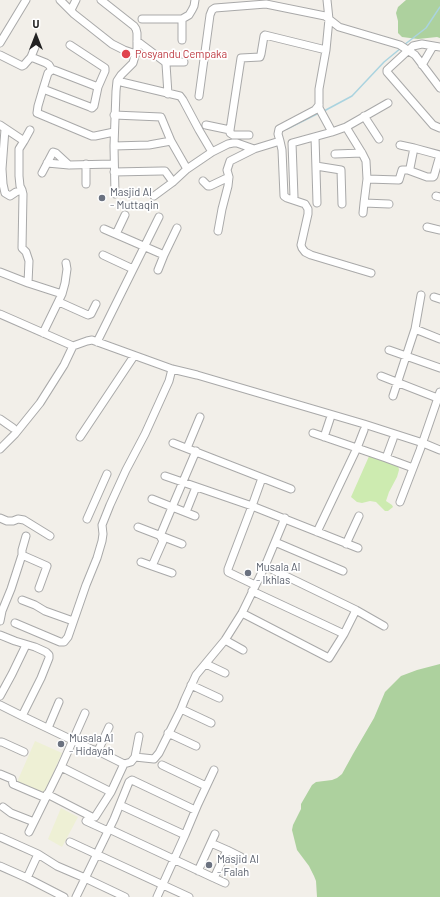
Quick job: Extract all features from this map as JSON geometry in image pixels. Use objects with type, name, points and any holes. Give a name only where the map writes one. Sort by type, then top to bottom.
[{"type":"street","points":[[0,43],[26,0]]},
{"type":"street","points":[[60,0],[112,44],[136,54]]},
{"type":"street","points":[[70,10],[76,0]]},
{"type":"street","points":[[101,0],[136,29],[137,33],[136,54],[132,65],[117,81],[114,115],[115,194]]},
{"type":"street","points":[[142,19],[182,19],[189,15],[194,6],[195,0]]},
{"type":"street","points":[[327,0],[329,20],[319,106],[323,117],[332,132]]},
{"type":"street","points":[[199,96],[210,15],[212,10],[214,8],[266,4],[325,16],[329,20],[346,29],[404,48],[415,55],[440,88]]},
{"type":"street","points":[[182,19],[182,40]]},
{"type":"street","points":[[249,135],[233,135],[230,133],[241,58],[260,57],[265,34],[326,50]]},
{"type":"street","points":[[137,40],[165,62],[184,62]]},
{"type":"street","points":[[440,47],[422,44],[404,48],[387,70],[387,72],[433,125],[440,128]]},
{"type":"street","points":[[43,89],[92,108],[94,106],[98,87],[106,71],[105,68],[70,45]]},
{"type":"street","points":[[0,55],[21,66],[24,65],[31,57],[34,47]]},
{"type":"street","points":[[422,65],[432,48]]},
{"type":"street","points":[[31,57],[46,63],[52,70],[98,87]]},
{"type":"street","points":[[165,62],[168,94]]},
{"type":"street","points":[[52,70],[48,73],[37,109],[38,113],[92,136],[114,132]]},
{"type":"street","points":[[117,81],[180,96],[212,152]]},
{"type":"street","points":[[294,197],[292,143],[315,138],[346,127],[388,103]]},
{"type":"street","points":[[319,106],[315,110],[279,129],[278,134],[282,150],[284,196],[302,202],[308,209],[301,245],[305,252],[372,273]]},
{"type":"street","points":[[114,115],[161,116],[187,169]]},
{"type":"street","points":[[364,116],[379,139]]},
{"type":"street","points":[[206,125],[230,130]]},
{"type":"street","points":[[3,127],[24,140]]},
{"type":"street","points":[[3,127],[2,169],[3,184],[6,194],[10,196],[22,190]]},
{"type":"street","points":[[346,127],[366,161],[367,179],[363,213]]},
{"type":"street","points":[[28,283],[29,261],[26,252],[22,248],[23,194],[19,176],[19,149],[30,130]]},
{"type":"street","points":[[315,138],[317,203]]},
{"type":"street","points":[[114,146],[149,145],[172,141]]},
{"type":"street","points":[[218,231],[228,186],[229,177],[227,170],[230,161],[254,149],[280,141]]},
{"type":"street","points":[[154,196],[187,169],[212,152],[228,144],[237,143],[254,149]]},
{"type":"street","points":[[367,179],[399,180],[402,170],[408,170],[427,177],[434,176],[440,155],[400,144]]},
{"type":"street","points":[[408,170],[410,168],[414,148]]},
{"type":"street","points":[[42,173],[52,153],[54,152],[69,165]]},
{"type":"street","points":[[335,154],[362,153]]},
{"type":"street","points":[[47,163],[69,165],[86,164],[114,168],[165,171],[173,182]]},
{"type":"street","points":[[86,164],[86,184]]},
{"type":"street","points":[[316,166],[340,170],[342,204]]},
{"type":"street","points":[[203,181],[210,186],[229,177]]},
{"type":"street","points":[[365,202],[389,204]]},
{"type":"street","points":[[116,234],[125,215]]},
{"type":"street","points":[[97,342],[159,217]]},
{"type":"street","points":[[427,227],[440,230]]},
{"type":"street","points":[[158,270],[177,228]]},
{"type":"street","points":[[104,229],[164,255]]},
{"type":"street","points":[[103,255],[133,269]]},
{"type":"street","points":[[43,333],[59,302],[66,283],[66,263]]},
{"type":"street","points":[[0,272],[62,294]]},
{"type":"street","points":[[393,396],[415,329],[421,296]]},
{"type":"street","points":[[59,302],[88,315],[96,304]]},
{"type":"street","points":[[0,314],[72,346],[92,340],[172,369],[356,422],[423,443],[440,450]]},
{"type":"street","points":[[415,329],[440,339]]},
{"type":"street","points":[[0,449],[15,434],[40,403],[64,365],[72,346]]},
{"type":"street","points":[[389,350],[440,368]]},
{"type":"street","points":[[80,437],[134,356]]},
{"type":"street","points":[[15,623],[60,642],[64,642],[68,636],[97,558],[102,541],[102,525],[126,470],[145,434],[169,380],[172,369]]},
{"type":"street","points":[[381,376],[439,396],[423,443],[400,502]]},
{"type":"street","points":[[187,448],[200,417]]},
{"type":"street","points":[[0,419],[12,428]]},
{"type":"street","points":[[324,437],[330,419]]},
{"type":"street","points":[[317,532],[364,430]]},
{"type":"street","points":[[313,433],[413,468]]},
{"type":"street","points":[[386,458],[393,439]]},
{"type":"street","points":[[173,443],[291,488]]},
{"type":"street","points":[[160,536],[196,451]]},
{"type":"street","points":[[87,519],[107,474]]},
{"type":"street","points":[[165,476],[285,518],[358,548]]},
{"type":"street","points":[[262,478],[228,572],[254,588],[344,634]]},
{"type":"street","points":[[186,512],[196,487]]},
{"type":"street","points":[[96,498],[110,505]]},
{"type":"street","points":[[152,499],[195,516]]},
{"type":"street","points":[[346,544],[359,516]]},
{"type":"street","points":[[0,518],[7,521],[18,519],[24,520],[50,536]]},
{"type":"street","points":[[134,757],[154,759],[159,753],[181,710],[196,675],[224,640],[242,613],[285,518]]},
{"type":"street","points":[[138,527],[182,544]]},
{"type":"street","points":[[0,621],[1,611],[11,589],[22,555],[26,536]]},
{"type":"street","points":[[152,566],[163,541],[160,536]]},
{"type":"street","points":[[275,542],[343,571]]},
{"type":"street","points":[[22,555],[47,566],[39,588]]},
{"type":"street","points":[[141,562],[172,573]]},
{"type":"street","points":[[264,566],[356,610],[384,626]]},
{"type":"street","points":[[22,600],[46,611],[73,620]]},
{"type":"street","points":[[242,613],[329,658],[344,634],[356,610]]},
{"type":"street","points":[[0,635],[46,652],[49,655],[37,688],[22,716]]},
{"type":"street","points":[[224,640],[243,650]]},
{"type":"street","points":[[0,696],[26,645]]},
{"type":"street","points":[[206,664],[225,673]]},
{"type":"street","points":[[191,685],[220,698]]},
{"type":"street","points":[[48,728],[59,702]]},
{"type":"street","points":[[0,705],[124,764],[131,762],[134,757],[139,736]]},
{"type":"street","points":[[181,710],[211,723]]},
{"type":"street","points":[[29,832],[62,767],[85,713]]},
{"type":"street","points":[[98,751],[109,727]]},
{"type":"street","points":[[168,733],[196,746]]},
{"type":"street","points":[[0,742],[24,752]]},
{"type":"street","points":[[0,774],[12,779],[13,784],[47,796],[94,818],[110,792],[124,764]]},
{"type":"street","points":[[162,765],[206,786]]},
{"type":"street","points":[[62,767],[110,792]]},
{"type":"street","points":[[157,897],[214,770]]},
{"type":"street","points":[[76,897],[132,780],[195,810]]},
{"type":"street","points":[[120,805],[185,835]]},
{"type":"street","points":[[3,807],[11,813],[34,822]]},
{"type":"street","points":[[86,821],[214,878],[224,884]]},
{"type":"street","points":[[198,871],[215,834]]},
{"type":"street","points":[[0,836],[38,854],[57,866],[125,897]]},
{"type":"street","points":[[70,842],[189,897]]},
{"type":"street","points":[[211,843],[241,857]]},
{"type":"street","points":[[214,878],[227,850]]},
{"type":"street","points":[[26,878],[38,854]]},
{"type":"street","points":[[0,866],[64,897]]},
{"type":"green space","points":[[406,0],[440,0],[440,38],[418,39],[402,37],[398,33],[396,13],[398,7]]},
{"type":"green space","points":[[370,454],[398,465],[399,470],[397,477],[386,501],[393,507],[388,511],[385,511],[376,502],[357,502],[351,497]]},
{"type":"green space","points":[[440,664],[440,897],[317,897],[316,881],[309,866],[297,850],[292,830],[301,809],[301,804],[312,785],[316,782],[332,780],[342,774],[374,718],[385,692],[401,676]]},
{"type":"green space","points":[[35,741],[62,753],[44,794],[17,782]]},
{"type":"green space","points":[[61,808],[78,817],[62,847],[48,839]]},
{"type":"waterway","points":[[404,45],[426,28],[440,7]]},
{"type":"waterway","points":[[324,111],[352,96],[384,62],[401,48]]},
{"type":"waterway","points":[[287,129],[319,113]]},
{"type":"place","name":"Posyandu Cempaka","points":[[126,54]]},
{"type":"place","name":"Masjid Al - Muttaqin","points":[[102,198]]},
{"type":"place","name":"Musala Al - Ikhlas","points":[[248,573]]},
{"type":"place","name":"Musala Al - Hidayah","points":[[61,744]]},
{"type":"place","name":"Masjid Al - Falah","points":[[209,865]]}]
